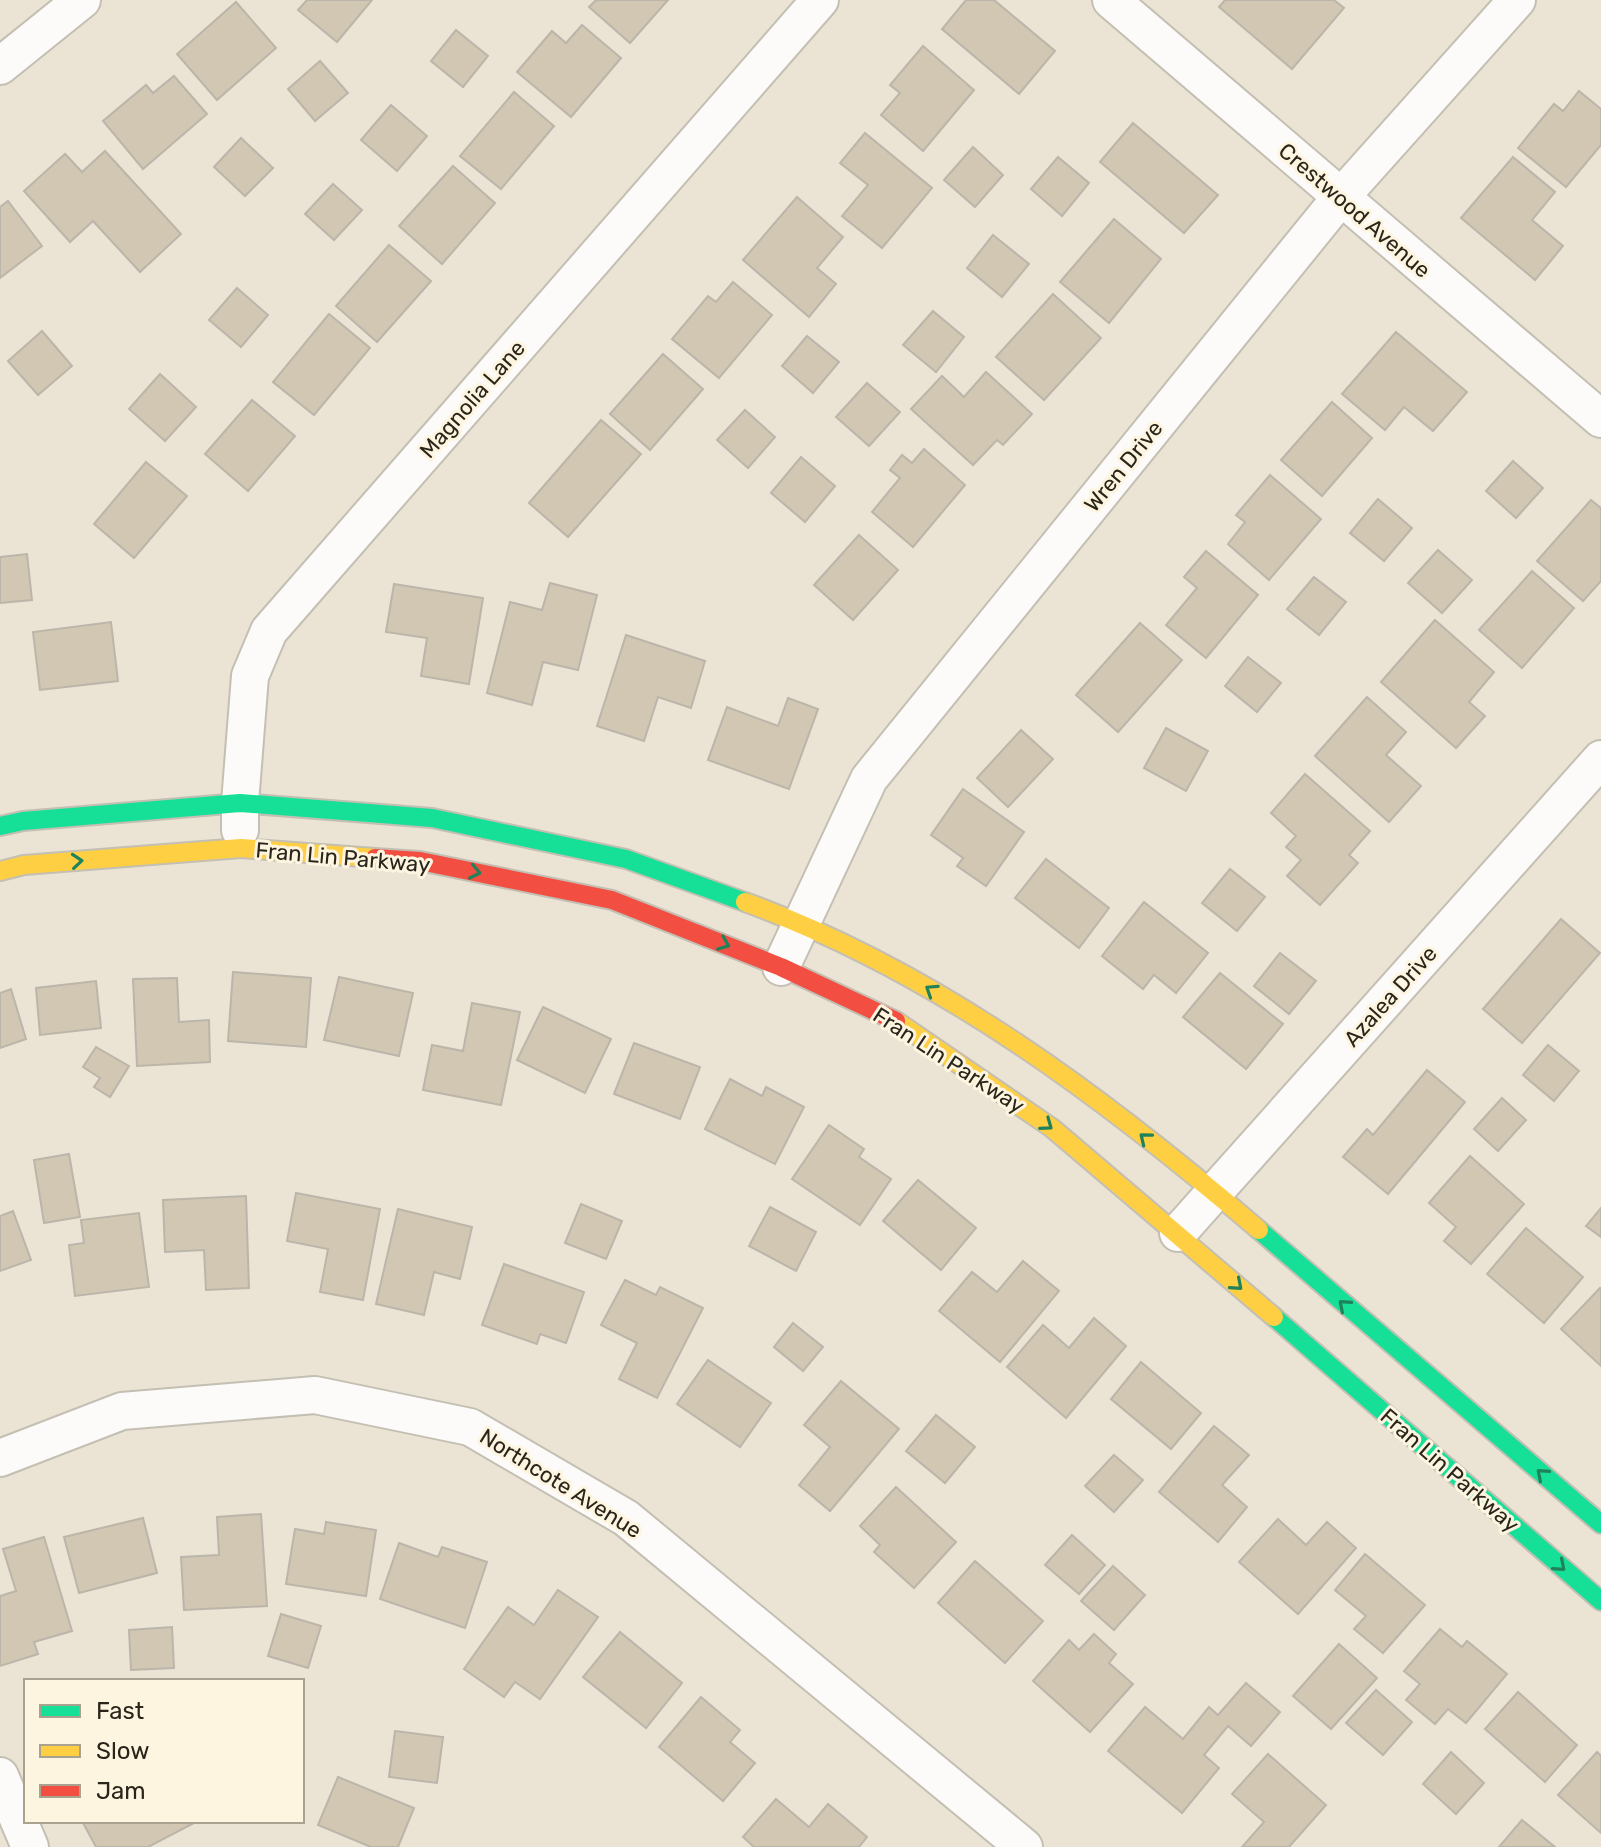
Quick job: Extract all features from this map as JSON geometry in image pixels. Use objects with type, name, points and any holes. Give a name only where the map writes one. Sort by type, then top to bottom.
[{"type":"street","points":[[0,66],[82,0]]},
{"type":"street","name":"Magnolia Lane","points":[[241,848],[240,803],[250,676],[269,631],[820,0]]},
{"type":"street","name":"Crestwood Avenue","points":[[1111,0],[1601,419]]},
{"type":"street","name":"Wren Drive","points":[[781,967],[869,779],[1340,198],[1517,0]]},
{"type":"street","name":"Azalea Drive","points":[[1178,1233],[1589,796],[1601,759]]},
{"type":"street","name":"Fran Lin Parkway","points":[[0,826],[23,821],[240,803],[432,818],[626,859],[802,923],[916,980],[1082,1088],[1215,1193],[1601,1524]]},
{"type":"street","name":"Fran Lin Parkway","points":[[0,871],[24,865],[241,848],[420,861],[612,900],[781,967],[898,1022],[1052,1128],[1178,1233],[1601,1601]]},
{"type":"street","name":"Northcote Avenue","points":[[0,1458],[122,1411],[315,1395],[470,1427],[626,1518],[1024,1847]]},
{"type":"street","points":[[0,1776],[30,1847]]},
{"type":"building","points":[[307,0],[372,0],[337,42],[298,10]]},
{"type":"building","points":[[596,0],[668,0],[630,43],[589,7]]},
{"type":"building","points":[[966,0],[994,0],[1055,51],[1019,94],[942,29]]},
{"type":"building","points":[[1225,0],[1334,0],[1344,8],[1292,69],[1219,7]]},
{"type":"building","points":[[236,2],[276,48],[217,100],[177,54]]},
{"type":"building","points":[[582,25],[621,58],[571,117],[517,72],[552,31],[566,43]]},
{"type":"building","points":[[456,30],[488,56],[463,87],[431,61]]},
{"type":"building","points":[[923,46],[974,90],[923,151],[881,115],[900,93],[890,85]]},
{"type":"building","points":[[320,61],[348,93],[315,121],[288,89]]},
{"type":"building","points":[[174,76],[207,114],[143,169],[103,121],[146,85],[153,93]]},
{"type":"building","points":[[1579,91],[1601,109],[1601,145],[1566,187],[1518,148],[1554,104],[1563,111]]},
{"type":"building","points":[[514,92],[554,126],[501,189],[460,156]]},
{"type":"building","points":[[391,105],[427,136],[397,171],[361,140]]},
{"type":"building","points":[[1133,123],[1218,195],[1184,233],[1100,162]]},
{"type":"building","points":[[865,133],[932,188],[882,248],[842,216],[868,185],[840,163]]},
{"type":"building","points":[[241,138],[273,168],[245,196],[214,167]]},
{"type":"building","points":[[973,147],[1003,175],[975,207],[944,180]]},
{"type":"building","points":[[105,151],[181,234],[140,272],[93,221],[70,242],[24,191],[65,154],[82,172]]},
{"type":"building","points":[[1058,157],[1089,183],[1062,216],[1031,189]]},
{"type":"building","points":[[1513,157],[1555,192],[1532,220],[1563,246],[1535,280],[1461,218]]},
{"type":"building","points":[[453,166],[495,203],[442,264],[399,226]]},
{"type":"building","points":[[333,184],[362,210],[334,240],[305,214]]},
{"type":"building","points":[[797,197],[843,237],[817,268],[836,284],[809,317],[743,260]]},
{"type":"building","points":[[8,201],[42,246],[0,278],[0,207]]},
{"type":"building","points":[[1114,219],[1161,259],[1109,323],[1060,282]]},
{"type":"building","points":[[993,235],[1029,264],[1002,297],[967,268]]},
{"type":"building","points":[[389,245],[431,281],[377,342],[336,306]]},
{"type":"building","points":[[733,282],[772,315],[719,378],[672,339],[708,296],[716,302]]},
{"type":"building","points":[[237,288],[268,315],[241,347],[209,320]]},
{"type":"building","points":[[1053,294],[1101,338],[1044,400],[996,357]]},
{"type":"building","points":[[933,311],[964,337],[936,372],[903,345]]},
{"type":"building","points":[[329,314],[370,348],[314,415],[273,382]]},
{"type":"building","points":[[42,331],[72,366],[38,395],[8,361]]},
{"type":"building","points":[[1396,332],[1467,392],[1433,431],[1404,407],[1385,430],[1342,394]]},
{"type":"building","points":[[807,336],[839,362],[813,393],[782,366]]},
{"type":"building","points":[[663,354],[703,389],[650,450],[610,414]]},
{"type":"building","points":[[986,372],[1032,414],[1003,445],[997,440],[973,465],[911,409],[942,376],[964,397]]},
{"type":"building","points":[[160,374],[196,407],[165,441],[129,409]]},
{"type":"building","points":[[867,383],[900,412],[869,446],[836,417]]},
{"type":"building","points":[[252,400],[295,436],[248,491],[205,454]]},
{"type":"building","points":[[1332,402],[1372,438],[1322,496],[1281,460]]},
{"type":"building","points":[[745,410],[775,437],[748,468],[717,440]]},
{"type":"building","points":[[601,420],[641,454],[568,537],[529,503]]},
{"type":"building","points":[[924,449],[965,485],[913,547],[872,512],[900,478],[890,470],[902,455],[912,463]]},
{"type":"building","points":[[801,457],[835,486],[805,522],[771,493]]},
{"type":"building","points":[[1513,461],[1543,488],[1516,518],[1486,491]]},
{"type":"building","points":[[146,462],[187,496],[134,558],[94,524]]},
{"type":"building","points":[[1270,475],[1321,519],[1269,580],[1228,544],[1245,522],[1236,515]]},
{"type":"building","points":[[1378,499],[1412,528],[1384,561],[1350,533]]},
{"type":"building","points":[[1591,500],[1601,508],[1601,581],[1583,601],[1537,561]]},
{"type":"building","points":[[859,535],[898,570],[853,620],[814,585]]},
{"type":"building","points":[[1438,550],[1472,580],[1442,613],[1408,583]]},
{"type":"building","points":[[1206,551],[1258,595],[1206,658],[1166,625],[1197,588],[1184,577]]},
{"type":"building","points":[[27,554],[32,600],[0,603],[0,557]]},
{"type":"building","points":[[1532,571],[1574,608],[1522,668],[1479,630]]},
{"type":"building","points":[[1314,577],[1346,602],[1319,635],[1287,609]]},
{"type":"building","points":[[550,583],[597,595],[578,670],[543,662],[532,705],[487,693],[510,602],[542,610]]},
{"type":"building","points":[[394,584],[483,598],[469,684],[421,676],[427,638],[386,632]]},
{"type":"building","points":[[1435,620],[1494,672],[1469,702],[1485,716],[1456,748],[1381,682]]},
{"type":"building","points":[[111,622],[118,681],[40,690],[33,632]]},
{"type":"building","points":[[1140,623],[1182,660],[1118,732],[1076,695]]},
{"type":"building","points":[[626,635],[705,661],[691,708],[658,697],[644,741],[597,726]]},
{"type":"building","points":[[1248,657],[1281,683],[1257,712],[1225,686]]},
{"type":"building","points":[[1367,697],[1406,732],[1386,755],[1421,786],[1389,822],[1315,756]]},
{"type":"building","points":[[788,698],[818,709],[789,789],[708,760],[727,707],[778,726]]},
{"type":"building","points":[[1166,728],[1208,751],[1186,791],[1144,768]]},
{"type":"building","points":[[1021,730],[1053,759],[1008,807],[977,778]]},
{"type":"building","points":[[1305,774],[1370,831],[1349,855],[1358,863],[1320,905],[1287,876],[1301,860],[1286,847],[1296,836],[1271,813]]},
{"type":"building","points":[[963,789],[1024,832],[986,886],[957,866],[963,858],[931,835]]},
{"type":"building","points":[[1046,859],[1109,908],[1079,948],[1015,898]]},
{"type":"building","points":[[1230,869],[1265,897],[1237,931],[1202,903]]},
{"type":"building","points":[[1144,902],[1208,953],[1176,993],[1154,975],[1143,989],[1102,956]]},
{"type":"building","points":[[1561,919],[1600,953],[1522,1043],[1483,1009]]},
{"type":"building","points":[[1280,953],[1316,981],[1289,1014],[1254,986]]},
{"type":"building","points":[[233,972],[311,978],[306,1047],[228,1041]]},
{"type":"building","points":[[1220,973],[1283,1024],[1246,1069],[1183,1017]]},
{"type":"building","points":[[339,977],[413,993],[399,1056],[324,1040]]},
{"type":"building","points":[[177,978],[179,1022],[209,1020],[210,1062],[137,1066],[133,979]]},
{"type":"building","points":[[96,981],[101,1028],[40,1035],[36,988]]},
{"type":"building","points":[[11,989],[26,1039],[0,1048],[0,993]]},
{"type":"building","points":[[472,1003],[520,1012],[501,1105],[423,1090],[432,1045],[463,1051]]},
{"type":"building","points":[[543,1007],[611,1039],[585,1093],[517,1060]]},
{"type":"building","points":[[634,1043],[700,1067],[680,1119],[614,1094]]},
{"type":"building","points":[[1548,1045],[1579,1071],[1554,1101],[1523,1075]]},
{"type":"building","points":[[96,1047],[129,1066],[110,1097],[94,1087],[100,1078],[83,1067]]},
{"type":"building","points":[[1427,1070],[1465,1102],[1388,1194],[1343,1157],[1367,1129],[1373,1135]]},
{"type":"building","points":[[730,1079],[762,1096],[766,1087],[804,1107],[775,1164],[705,1129]]},
{"type":"building","points":[[1502,1098],[1526,1120],[1498,1151],[1474,1129]]},
{"type":"building","points":[[829,1125],[864,1149],[859,1157],[891,1179],[860,1225],[792,1179]]},
{"type":"building","points":[[69,1154],[80,1217],[44,1223],[34,1160]]},
{"type":"building","points":[[1470,1156],[1524,1204],[1471,1264],[1444,1241],[1456,1227],[1429,1203]]},
{"type":"building","points":[[918,1180],[976,1228],[941,1270],[883,1221]]},
{"type":"building","points":[[296,1193],[380,1209],[363,1300],[320,1292],[328,1249],[287,1241]]},
{"type":"building","points":[[246,1196],[249,1288],[206,1290],[204,1250],[165,1252],[163,1200]]},
{"type":"building","points":[[581,1204],[622,1221],[606,1259],[565,1243]]},
{"type":"building","points":[[770,1207],[816,1232],[796,1271],[749,1246]]},
{"type":"building","points":[[1601,1208],[1601,1237],[1586,1226]]},
{"type":"building","points":[[398,1209],[472,1227],[460,1279],[434,1272],[424,1315],[376,1304]]},
{"type":"building","points":[[13,1211],[31,1260],[0,1271],[0,1216]]},
{"type":"building","points":[[139,1213],[149,1287],[75,1296],[69,1245],[84,1243],[81,1220]]},
{"type":"building","points":[[1526,1228],[1583,1277],[1544,1323],[1487,1274]]},
{"type":"building","points":[[1023,1261],[1059,1291],[1000,1362],[939,1311],[972,1272],[997,1292]]},
{"type":"building","points":[[504,1264],[584,1292],[566,1343],[540,1334],[537,1344],[482,1325]]},
{"type":"building","points":[[625,1280],[656,1295],[660,1287],[703,1308],[657,1398],[619,1379],[637,1343],[601,1325]]},
{"type":"building","points":[[1601,1289],[1601,1366],[1561,1329]]},
{"type":"building","points":[[1094,1318],[1126,1346],[1066,1418],[1007,1367],[1043,1325],[1069,1348]]},
{"type":"building","points":[[793,1323],[823,1347],[803,1371],[774,1347]]},
{"type":"building","points":[[708,1360],[771,1403],[740,1447],[677,1404]]},
{"type":"building","points":[[1141,1362],[1201,1413],[1171,1449],[1111,1399]]},
{"type":"building","points":[[841,1381],[899,1429],[830,1511],[799,1485],[830,1447],[804,1425]]},
{"type":"building","points":[[936,1415],[975,1447],[945,1483],[906,1451]]},
{"type":"building","points":[[1214,1426],[1249,1455],[1222,1485],[1247,1507],[1218,1542],[1159,1492]]},
{"type":"building","points":[[1114,1455],[1143,1480],[1114,1512],[1085,1486]]},
{"type":"building","points":[[896,1487],[956,1542],[914,1588],[874,1552],[880,1545],[860,1526]]},
{"type":"building","points":[[261,1514],[267,1606],[184,1610],[181,1557],[219,1555],[217,1517]]},
{"type":"building","points":[[143,1518],[157,1573],[79,1593],[64,1537]]},
{"type":"building","points":[[1278,1519],[1306,1545],[1327,1522],[1356,1548],[1298,1614],[1239,1562]]},
{"type":"building","points":[[326,1522],[376,1530],[366,1596],[286,1584],[295,1529],[324,1534]]},
{"type":"building","points":[[1072,1535],[1105,1565],[1079,1594],[1045,1565]]},
{"type":"building","points":[[44,1537],[72,1631],[34,1642],[38,1654],[0,1666],[0,1596],[16,1591],[3,1549]]},
{"type":"building","points":[[399,1543],[438,1557],[442,1547],[487,1562],[465,1628],[380,1599]]},
{"type":"building","points":[[1365,1554],[1425,1605],[1383,1653],[1354,1629],[1366,1616],[1335,1590]]},
{"type":"building","points":[[975,1561],[1043,1621],[1005,1663],[938,1603]]},
{"type":"building","points":[[1113,1566],[1145,1595],[1114,1630],[1081,1601]]},
{"type":"building","points":[[558,1590],[598,1617],[540,1699],[515,1682],[504,1697],[464,1669],[508,1607],[534,1625]]},
{"type":"building","points":[[281,1614],[321,1626],[308,1668],[268,1656]]},
{"type":"building","points":[[172,1627],[174,1668],[131,1670],[129,1630]]},
{"type":"building","points":[[1440,1629],[1462,1647],[1467,1641],[1507,1674],[1466,1723],[1448,1709],[1435,1724],[1406,1700],[1420,1684],[1404,1671]]},
{"type":"building","points":[[620,1632],[682,1683],[646,1728],[583,1677]]},
{"type":"building","points":[[1094,1634],[1116,1654],[1109,1663],[1133,1684],[1090,1732],[1033,1681],[1069,1640],[1079,1650]]},
{"type":"building","points":[[1339,1644],[1377,1678],[1331,1729],[1293,1696]]},
{"type":"building","points":[[1246,1683],[1280,1712],[1251,1746],[1228,1726],[1204,1755],[1219,1768],[1182,1813],[1108,1751],[1145,1707],[1183,1739],[1209,1707],[1218,1715]]},
{"type":"building","points":[[1376,1690],[1412,1722],[1383,1755],[1346,1723]]},
{"type":"building","points":[[1518,1692],[1577,1745],[1545,1782],[1485,1729]]},
{"type":"building","points":[[701,1697],[740,1730],[730,1742],[755,1763],[723,1801],[659,1747]]},
{"type":"building","points":[[395,1731],[443,1737],[437,1783],[389,1777]]},
{"type":"building","points":[[1451,1752],[1484,1783],[1456,1814],[1423,1784]]},
{"type":"building","points":[[1597,1752],[1601,1756],[1601,1833],[1558,1795]]},
{"type":"building","points":[[1268,1754],[1326,1805],[1289,1847],[1242,1847],[1264,1822],[1232,1794]]},
{"type":"building","points":[[338,1777],[414,1808],[398,1847],[371,1847],[318,1825]]},
{"type":"building","points":[[776,1799],[809,1827],[828,1804],[867,1837],[859,1847],[754,1847],[743,1837]]},
{"type":"building","points":[[1522,1820],[1555,1847],[1499,1847]]},
{"type":"building","points":[[83,1823],[194,1823],[148,1847],[96,1847]]},
{"type":"traffic: fast","points":[[0,826],[23,821],[240,803],[432,818],[626,859],[745,902]]},
{"type":"traffic: fast","points":[[1259,1230],[1601,1524]]},
{"type":"traffic: fast","points":[[1274,1317],[1601,1601]]},
{"type":"traffic: slow","points":[[0,871],[24,865],[241,848],[375,858]]},
{"type":"traffic: slow","points":[[745,902],[885,964],[1016,1043],[1141,1133],[1259,1230]]},
{"type":"traffic: slow","points":[[896,1021],[1052,1128],[1274,1317]]},
{"type":"traffic: jam","points":[[375,858],[420,861],[612,900],[781,967],[896,1021]]}]
